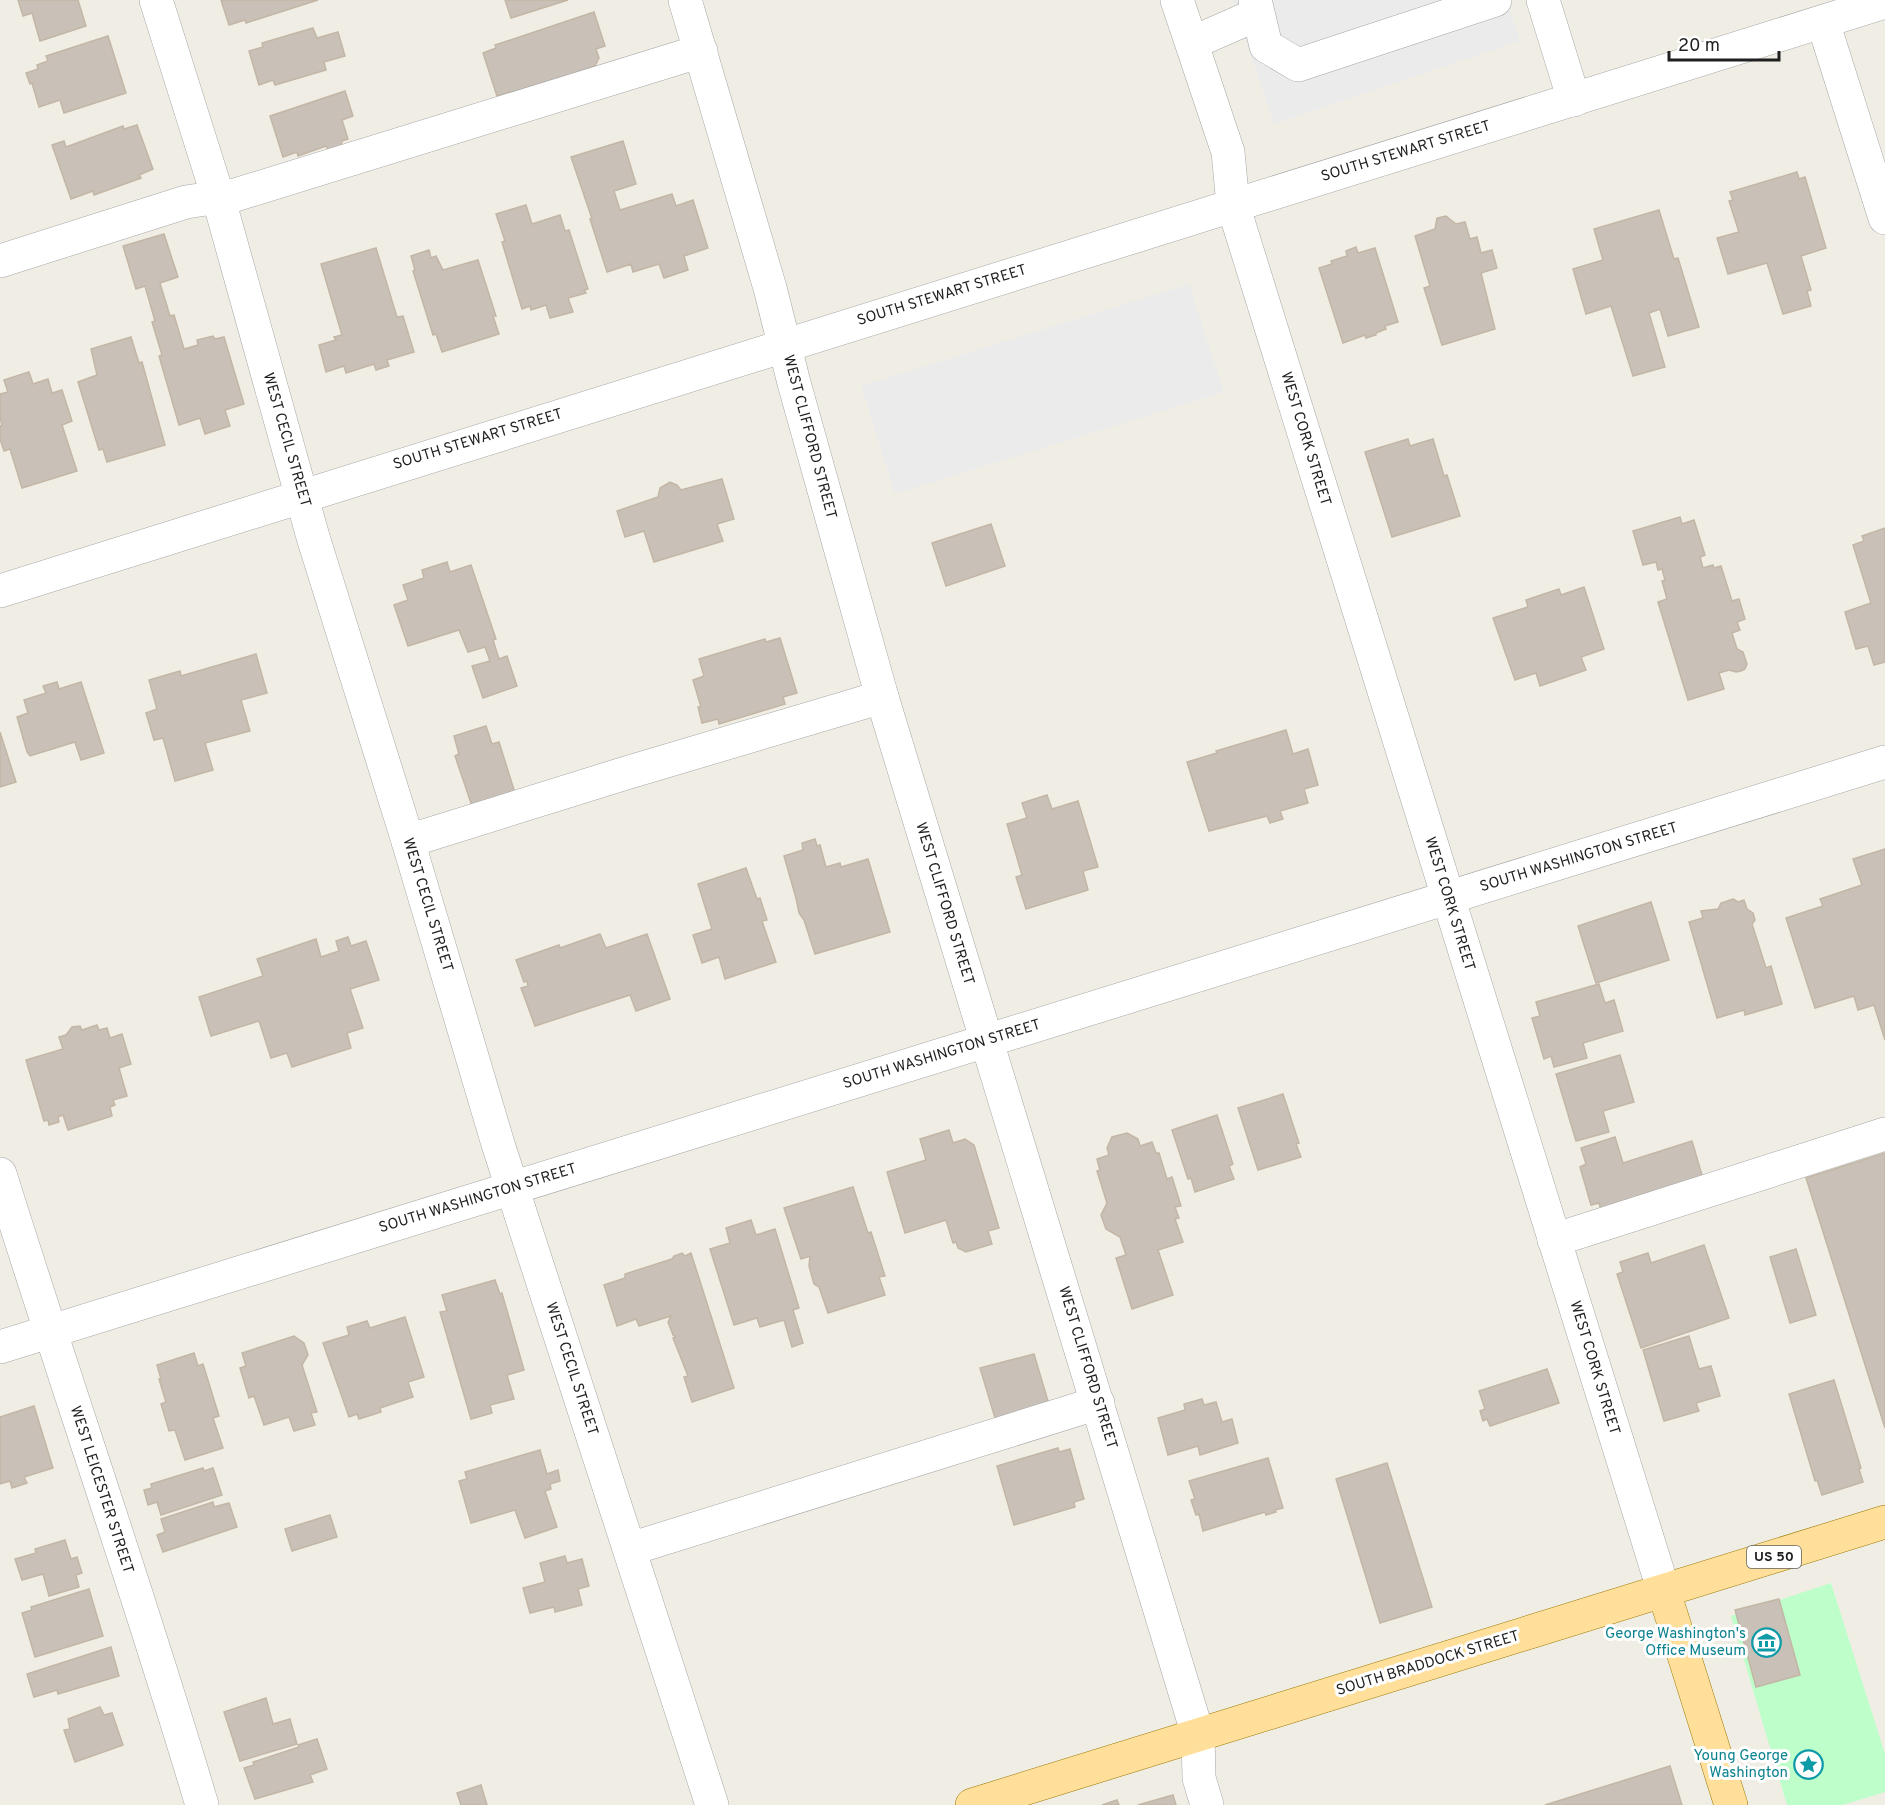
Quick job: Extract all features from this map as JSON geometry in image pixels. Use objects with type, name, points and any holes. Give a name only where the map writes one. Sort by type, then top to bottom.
[{"type":"main road","name":"SOUTH BRADDOCK STREET","points":[[978,1804],[1885,1522]]},
{"type":"main road","name":"WEST CORK STREET","points":[[1664,1592],[1731,1805]]},
{"type":"street","name":"WEST CECIL STREET","points":[[156,0],[219,200],[301,496],[513,1188],[712,1805]]},
{"type":"street","name":"WEST CLIFFORD STREET","points":[[685,0],[770,288],[882,697],[1198,1735],[1199,1779],[1207,1805]]},
{"type":"street","name":"WEST CORK STREET","points":[[1177,0],[1228,153],[1233,205],[1664,1592]]},
{"type":"street","points":[[1192,43],[1257,7],[1266,46],[1298,65],[1495,0]]},
{"type":"street","points":[[1543,0],[1574,100]]},
{"type":"street","name":"SOUTH STEWART STREET","points":[[0,591],[1885,2]]},
{"type":"street","points":[[1823,22],[1885,218]]},
{"type":"street","points":[[0,261],[186,202],[219,200],[701,51]]},
{"type":"street","points":[[408,841],[882,697]]},
{"type":"street","name":"SOUTH WASHINGTON STREET","points":[[0,1347],[1885,762]]},
{"type":"street","points":[[1554,1240],[1885,1134]]},
{"type":"street","name":"WEST LEICESTER STREET","points":[[0,1174],[202,1805]]},
{"type":"street","points":[[630,1549],[1098,1403]]},
{"type":"green space","points":[[1831,1583],[1885,1754],[1885,1792],[1843,1805],[1787,1805],[1731,1616]]},
{"type":"shaded area","points":[[1232,0],[1507,0],[1520,41],[1274,124]]},
{"type":"shaded area","points":[[1189,284],[1224,392],[895,494],[861,386]]},
{"type":"building","points":[[18,0],[78,0],[86,26],[40,41],[32,13],[23,16]]},
{"type":"building","points":[[221,0],[318,0],[246,23],[245,20],[229,25]]},
{"type":"building","points":[[505,0],[568,0],[511,18]]},
{"type":"building","points":[[594,12],[605,46],[596,49],[599,58],[595,66],[511,96],[510,92],[497,96],[483,53],[496,48],[495,45]]},
{"type":"building","points":[[313,28],[317,38],[338,32],[345,56],[324,62],[326,70],[275,85],[273,80],[259,85],[249,51],[263,47],[262,43]]},
{"type":"building","points":[[108,36],[126,93],[64,113],[60,100],[39,107],[32,83],[30,84],[26,73],[38,69],[37,65],[48,61],[46,56]]},
{"type":"building","points":[[345,91],[353,116],[342,120],[348,139],[342,141],[341,147],[329,151],[326,146],[298,156],[297,152],[283,157],[270,116]]},
{"type":"building","points":[[137,125],[153,169],[139,175],[141,178],[94,195],[93,191],[71,199],[52,145],[64,141],[66,147],[123,126],[124,129]]},
{"type":"building","points":[[623,141],[636,184],[614,191],[620,210],[672,194],[676,206],[693,200],[708,248],[684,256],[688,270],[664,278],[659,264],[633,272],[631,264],[607,272],[571,157]]},
{"type":"building","points":[[1797,172],[1799,179],[1805,177],[1826,248],[1801,256],[1811,290],[1807,291],[1811,306],[1783,314],[1767,263],[1728,274],[1717,238],[1739,232],[1729,201],[1733,200],[1730,192]]},
{"type":"building","points":[[526,205],[532,224],[560,215],[565,231],[569,230],[588,289],[584,290],[586,293],[568,298],[573,312],[550,318],[546,305],[531,310],[530,306],[522,309],[496,214]]},
{"type":"building","points":[[1659,210],[1674,259],[1678,258],[1699,327],[1668,336],[1660,309],[1649,313],[1665,367],[1633,376],[1611,306],[1586,314],[1573,269],[1603,260],[1594,229]]},
{"type":"building","points":[[1446,216],[1456,224],[1465,222],[1470,239],[1477,237],[1481,253],[1492,250],[1497,268],[1481,273],[1495,329],[1442,345],[1424,288],[1430,286],[1415,236],[1435,229],[1437,218]]},
{"type":"building","points":[[164,234],[178,277],[160,283],[170,316],[174,315],[184,349],[198,345],[197,340],[213,336],[215,339],[224,337],[244,404],[225,410],[230,426],[205,434],[200,418],[179,425],[159,356],[162,355],[152,322],[155,321],[145,286],[136,289],[123,246]]},
{"type":"building","points":[[1356,247],[1358,253],[1375,248],[1398,322],[1385,326],[1386,329],[1376,335],[1366,338],[1365,335],[1343,343],[1319,268],[1347,256],[1346,251]]},
{"type":"building","points":[[376,248],[397,317],[403,316],[414,352],[387,360],[389,366],[376,370],[374,364],[346,373],[344,366],[326,372],[319,345],[336,340],[334,337],[342,335],[321,264]]},
{"type":"building","points":[[429,250],[431,258],[436,256],[443,270],[478,260],[496,316],[493,316],[499,334],[442,352],[436,334],[433,335],[413,271],[415,270],[411,256]]},
{"type":"building","points":[[131,337],[139,363],[142,362],[165,445],[107,462],[103,449],[99,450],[78,382],[97,375],[91,349]]},
{"type":"building","points":[[29,372],[33,384],[48,379],[52,393],[62,390],[72,421],[62,425],[77,471],[22,488],[10,449],[4,451],[0,439],[0,426],[2,425],[0,394],[8,392],[4,380]]},
{"type":"building","points":[[1408,439],[1410,446],[1433,439],[1444,476],[1447,475],[1460,516],[1392,537],[1365,452]]},
{"type":"building","points":[[722,479],[734,519],[717,524],[723,541],[654,562],[644,531],[625,537],[617,511],[658,497],[660,488],[670,482],[681,490]]},
{"type":"building","points":[[1680,517],[1682,524],[1694,520],[1705,555],[1700,557],[1703,568],[1713,565],[1714,568],[1721,566],[1732,601],[1739,599],[1745,619],[1737,622],[1740,630],[1732,633],[1737,649],[1743,652],[1747,664],[1741,671],[1729,670],[1719,673],[1724,689],[1688,700],[1658,602],[1667,599],[1662,581],[1665,580],[1662,569],[1658,570],[1656,562],[1643,565],[1633,531]]},
{"type":"building","points":[[991,524],[1005,566],[946,586],[932,543]]},
{"type":"building","points":[[1885,528],[1885,662],[1874,665],[1868,646],[1856,649],[1845,612],[1871,603],[1853,545],[1864,541],[1862,536]]},
{"type":"building","points":[[447,562],[450,572],[471,565],[496,639],[493,640],[499,659],[507,656],[517,686],[483,698],[472,666],[490,661],[485,647],[468,652],[459,630],[408,646],[394,605],[408,600],[403,585],[424,578],[422,570]]},
{"type":"building","points":[[1584,587],[1604,649],[1581,657],[1586,670],[1540,686],[1536,673],[1515,680],[1493,618],[1528,607],[1526,600],[1559,589],[1561,595]]},
{"type":"building","points":[[780,638],[797,693],[783,697],[785,704],[719,724],[718,719],[702,723],[698,707],[701,707],[693,680],[704,676],[699,659],[765,639],[766,642]]},
{"type":"building","points":[[256,654],[267,693],[241,700],[250,731],[205,743],[213,770],[175,781],[163,738],[154,740],[146,713],[157,709],[149,680],[180,671],[181,676]]},
{"type":"building","points":[[57,682],[59,689],[81,682],[104,753],[81,760],[75,742],[30,756],[27,752],[17,717],[28,713],[24,700],[46,693],[43,686]]},
{"type":"building","points":[[486,726],[492,744],[499,742],[515,793],[472,806],[455,756],[459,754],[454,736]]},
{"type":"building","points":[[1286,730],[1293,754],[1308,749],[1318,785],[1304,789],[1308,803],[1280,811],[1283,819],[1270,823],[1267,816],[1209,831],[1187,762]]},
{"type":"building","points":[[0,732],[16,782],[0,787]]},
{"type":"building","points":[[1047,795],[1052,809],[1078,801],[1098,867],[1083,871],[1088,890],[1026,909],[1016,877],[1022,875],[1007,824],[1027,818],[1022,803]]},
{"type":"building","points":[[815,839],[817,846],[820,845],[826,867],[840,863],[841,867],[868,859],[890,932],[815,954],[804,920],[799,913],[784,856],[803,850],[802,843]]},
{"type":"building","points":[[1885,849],[1885,1040],[1874,1005],[1858,1010],[1854,996],[1815,1008],[1786,918],[1823,906],[1820,899],[1862,885],[1853,859]]},
{"type":"building","points":[[746,868],[757,899],[760,898],[767,920],[762,921],[776,962],[725,979],[719,957],[702,963],[693,935],[712,929],[698,884]]},
{"type":"building","points":[[1733,899],[1738,902],[1744,900],[1747,909],[1753,913],[1755,920],[1752,924],[1766,968],[1771,966],[1782,1004],[1745,1015],[1744,1010],[1717,1018],[1689,922],[1703,918],[1701,911],[1718,909],[1721,903]]},
{"type":"building","points":[[1651,902],[1669,960],[1596,983],[1578,926]]},
{"type":"building","points":[[600,934],[606,948],[647,934],[670,999],[636,1011],[630,995],[535,1026],[521,988],[528,986],[527,981],[524,982],[516,960]]},
{"type":"building","points":[[348,937],[351,946],[366,941],[379,980],[350,989],[363,1028],[347,1033],[351,1048],[292,1067],[287,1053],[271,1058],[259,1021],[211,1036],[199,997],[263,976],[257,959],[316,939],[321,957],[339,951],[336,941]]},
{"type":"building","points":[[1599,984],[1605,1003],[1614,1000],[1623,1031],[1583,1043],[1587,1058],[1554,1067],[1551,1056],[1544,1059],[1532,1018],[1540,1016],[1536,1002]]},
{"type":"building","points":[[97,1025],[99,1030],[107,1028],[110,1038],[122,1034],[131,1064],[119,1068],[127,1096],[113,1100],[115,1105],[110,1107],[112,1116],[68,1130],[63,1115],[58,1117],[59,1122],[49,1125],[48,1120],[44,1121],[26,1060],[63,1049],[59,1037],[66,1035],[72,1027],[80,1026],[82,1030]]},
{"type":"building","points":[[1620,1055],[1634,1102],[1603,1111],[1609,1132],[1576,1141],[1556,1074]]},
{"type":"building","points":[[1283,1094],[1299,1143],[1296,1144],[1301,1157],[1258,1170],[1238,1108]]},
{"type":"building","points":[[1217,1115],[1233,1164],[1229,1166],[1234,1179],[1195,1192],[1191,1178],[1188,1179],[1172,1130]]},
{"type":"building","points":[[949,1130],[953,1143],[965,1139],[974,1145],[999,1228],[988,1231],[992,1244],[966,1252],[958,1248],[956,1242],[953,1243],[946,1220],[905,1233],[887,1172],[926,1160],[920,1139]]},
{"type":"building","points":[[1127,1133],[1138,1139],[1140,1146],[1152,1142],[1156,1153],[1159,1153],[1167,1179],[1172,1177],[1181,1206],[1175,1207],[1179,1218],[1175,1219],[1183,1242],[1158,1250],[1173,1295],[1132,1309],[1116,1258],[1126,1255],[1120,1237],[1106,1229],[1101,1215],[1107,1203],[1097,1171],[1100,1170],[1097,1159],[1109,1155],[1107,1148],[1112,1137]]},
{"type":"building","points":[[1615,1137],[1623,1163],[1692,1141],[1704,1182],[1602,1214],[1599,1203],[1591,1205],[1580,1167],[1586,1164],[1581,1148]]},
{"type":"building","points":[[1885,1153],[1885,1428],[1806,1178]]},
{"type":"building","points":[[853,1187],[885,1276],[879,1277],[885,1295],[828,1313],[819,1287],[814,1284],[809,1266],[810,1256],[801,1259],[784,1208]]},
{"type":"building","points":[[751,1220],[756,1235],[775,1229],[799,1308],[793,1310],[803,1343],[792,1347],[784,1320],[760,1327],[757,1318],[734,1325],[710,1249],[730,1243],[726,1228]]},
{"type":"building","points":[[1704,1245],[1729,1318],[1641,1348],[1617,1274],[1623,1272],[1620,1262],[1648,1253],[1651,1263]]},
{"type":"building","points":[[1796,1249],[1816,1315],[1790,1323],[1770,1257]]},
{"type":"building","points":[[682,1253],[685,1256],[691,1253],[734,1388],[692,1402],[684,1377],[688,1376],[673,1338],[676,1337],[668,1322],[671,1316],[639,1326],[636,1319],[617,1326],[604,1285],[625,1278],[625,1274],[672,1259]]},
{"type":"building","points":[[495,1280],[500,1294],[502,1293],[524,1370],[507,1375],[514,1399],[490,1405],[492,1413],[471,1419],[440,1312],[447,1311],[442,1295]]},
{"type":"building","points":[[405,1317],[424,1377],[408,1382],[413,1397],[380,1408],[381,1412],[359,1419],[357,1414],[349,1417],[323,1343],[349,1335],[347,1327],[367,1321],[370,1328]]},
{"type":"building","points":[[294,1336],[304,1343],[308,1355],[302,1365],[317,1412],[311,1413],[315,1425],[294,1431],[289,1417],[264,1425],[254,1396],[249,1398],[240,1368],[246,1366],[242,1353]]},
{"type":"building","points":[[1689,1336],[1699,1369],[1711,1366],[1720,1396],[1696,1403],[1699,1411],[1664,1421],[1643,1350]]},
{"type":"building","points":[[194,1353],[198,1366],[203,1364],[219,1416],[213,1418],[223,1448],[185,1460],[175,1430],[169,1431],[161,1404],[166,1402],[157,1365]]},
{"type":"building","points":[[1034,1354],[1050,1408],[995,1418],[980,1368]]},
{"type":"building","points":[[1547,1369],[1559,1403],[1490,1426],[1487,1419],[1483,1421],[1480,1411],[1485,1409],[1479,1391]]},
{"type":"building","points":[[1834,1380],[1861,1468],[1859,1469],[1863,1482],[1822,1495],[1817,1480],[1815,1481],[1789,1394]]},
{"type":"building","points":[[1202,1399],[1204,1405],[1216,1402],[1222,1422],[1232,1419],[1238,1443],[1200,1455],[1198,1446],[1168,1455],[1158,1418],[1185,1410],[1184,1404]]},
{"type":"building","points":[[34,1406],[53,1468],[24,1477],[27,1483],[12,1488],[10,1481],[0,1484],[0,1417]]},
{"type":"building","points":[[1058,1448],[1059,1452],[1070,1449],[1084,1499],[1074,1502],[1075,1507],[1014,1525],[997,1466]]},
{"type":"building","points":[[540,1450],[547,1474],[558,1470],[560,1481],[550,1484],[551,1489],[545,1491],[557,1527],[525,1538],[515,1510],[471,1523],[459,1481],[467,1479],[465,1472]]},
{"type":"building","points":[[1268,1458],[1283,1508],[1266,1515],[1265,1512],[1203,1531],[1199,1514],[1196,1515],[1191,1500],[1195,1499],[1189,1481]]},
{"type":"building","points":[[1387,1463],[1432,1607],[1380,1623],[1336,1479]]},
{"type":"building","points":[[203,1468],[204,1471],[213,1468],[222,1495],[161,1515],[157,1502],[148,1505],[144,1490],[152,1488],[151,1484]]},
{"type":"building","points":[[213,1502],[214,1507],[229,1503],[237,1527],[163,1552],[157,1535],[165,1532],[161,1519]]},
{"type":"building","points":[[330,1515],[337,1537],[292,1551],[285,1529]]},
{"type":"building","points":[[65,1540],[71,1559],[77,1557],[82,1573],[76,1575],[79,1587],[49,1596],[43,1574],[22,1580],[15,1559],[36,1553],[35,1549]]},
{"type":"building","points":[[565,1556],[567,1563],[582,1559],[589,1586],[578,1589],[582,1605],[555,1612],[554,1607],[530,1613],[523,1588],[545,1582],[540,1563]]},
{"type":"building","points":[[89,1589],[103,1636],[35,1657],[22,1613],[32,1610],[31,1607]]},
{"type":"building","name":"George Washington's Office Museum","points":[[1779,1599],[1800,1675],[1756,1687],[1735,1610]]},
{"type":"building","points":[[111,1647],[119,1676],[58,1694],[57,1690],[34,1697],[27,1674]]},
{"type":"building","points":[[266,1698],[273,1724],[290,1719],[297,1744],[240,1761],[224,1712]]},
{"type":"building","points":[[100,1707],[104,1715],[112,1713],[123,1745],[75,1762],[64,1730],[70,1729],[68,1719]]},
{"type":"building","points":[[317,1739],[327,1769],[310,1775],[313,1782],[255,1799],[244,1768],[254,1765],[253,1762]]},
{"type":"building","points":[[1670,1766],[1682,1805],[1545,1805]]},
{"type":"building","points":[[481,1785],[487,1805],[461,1805],[457,1793]]},
{"type":"building","points":[[1173,1795],[1176,1805],[1138,1805]]},
{"type":"building","points":[[1117,1800],[1119,1805],[1102,1805]]},
{"type":"place","name":"George Washington's Office Museum","points":[[1767,1643]]},
{"type":"place","name":"Young George Washington","points":[[1809,1765]]}]
